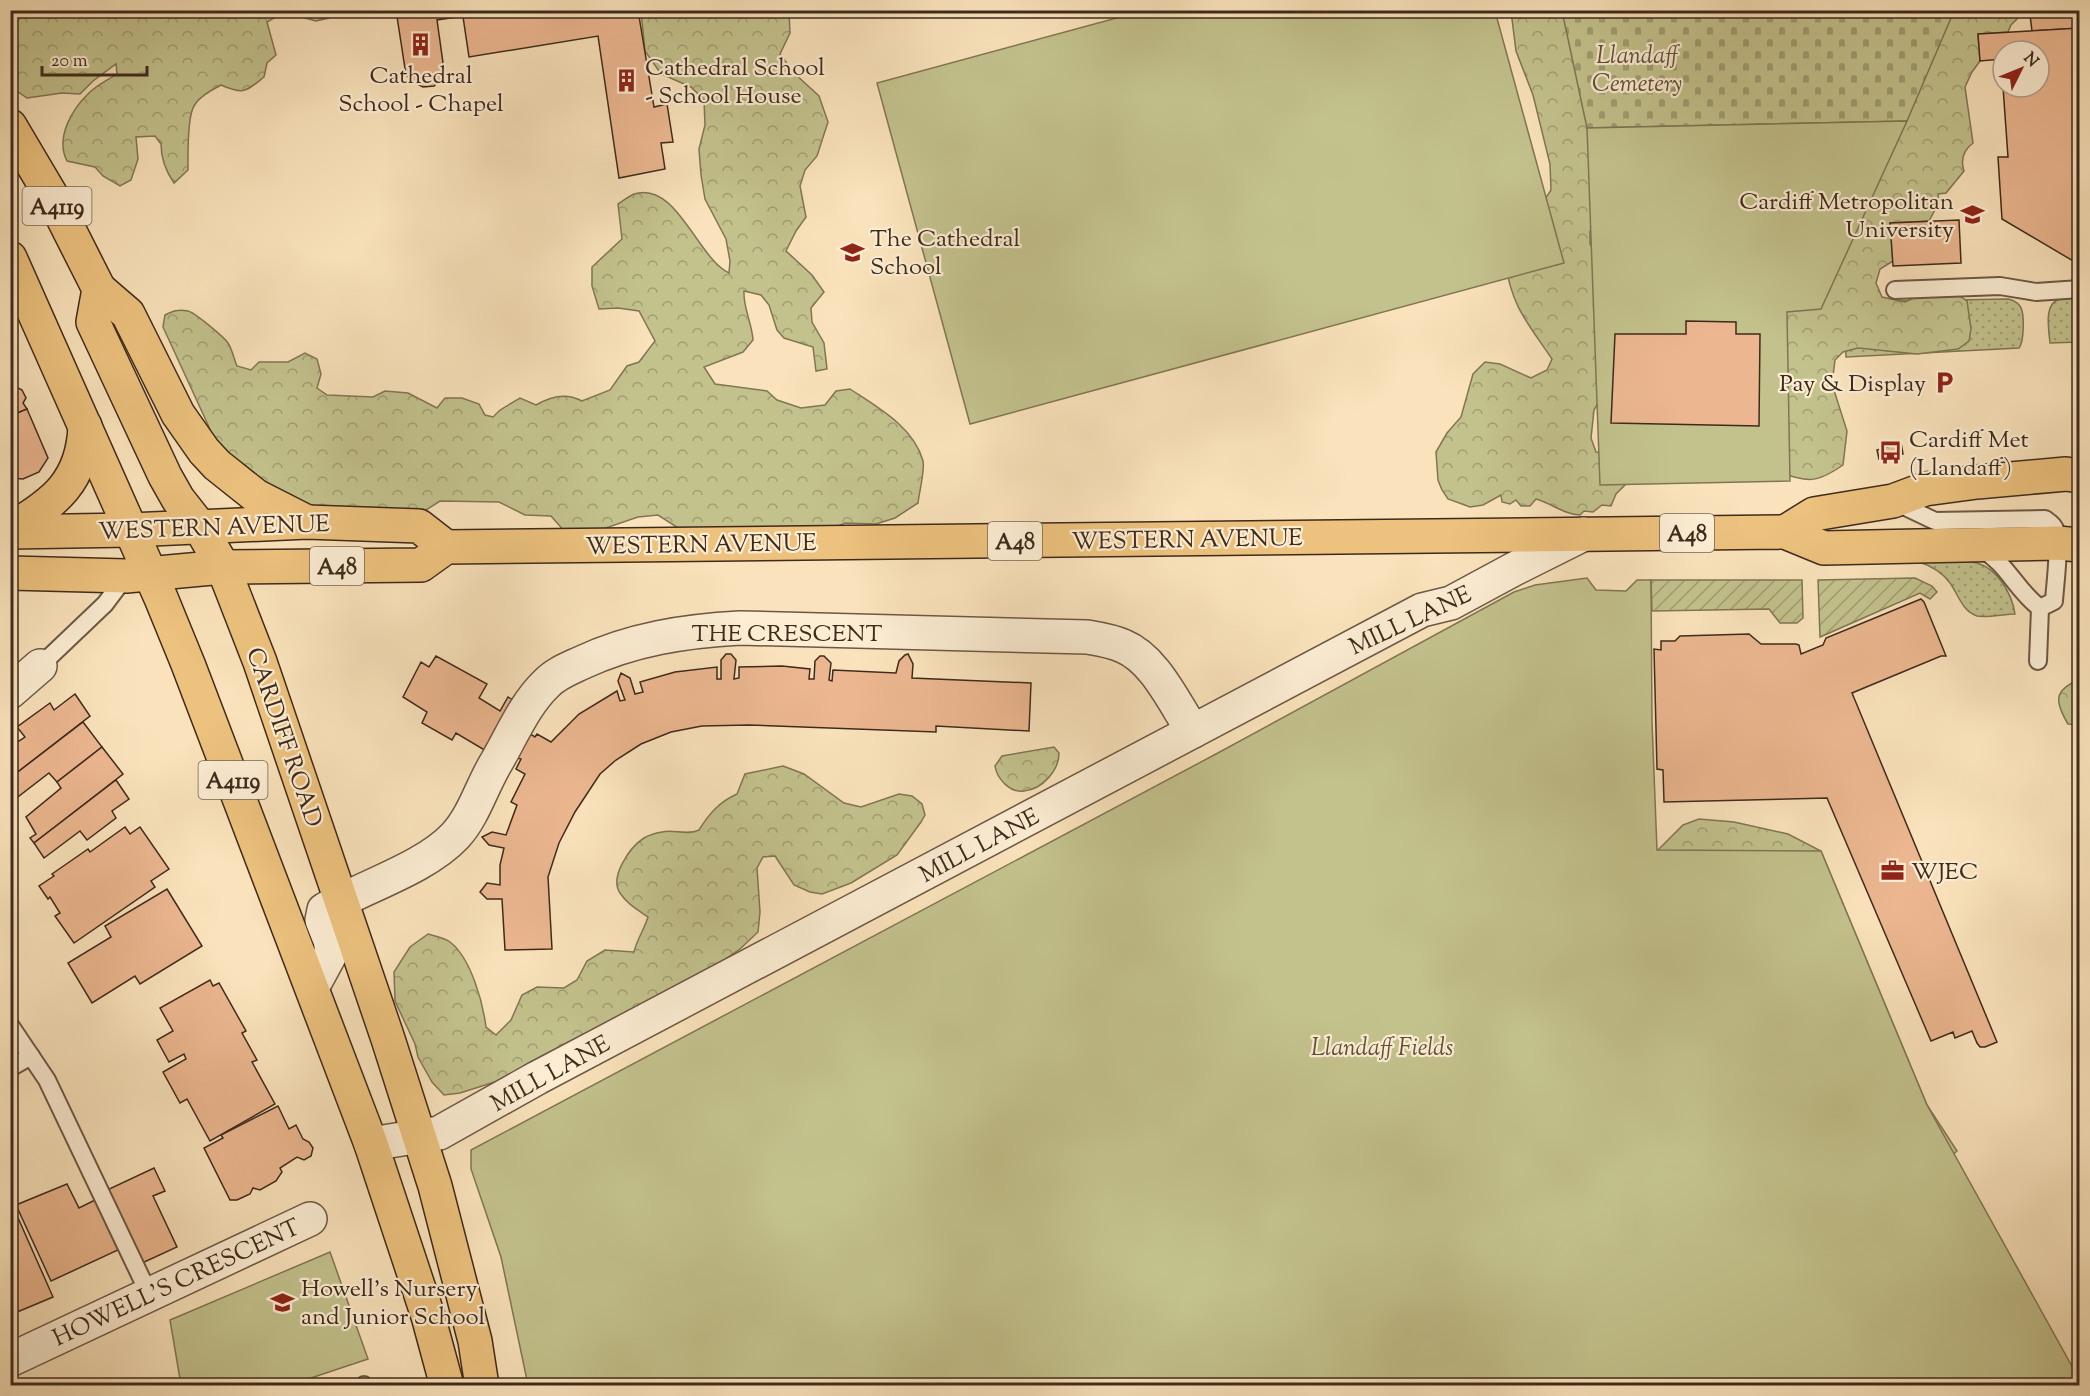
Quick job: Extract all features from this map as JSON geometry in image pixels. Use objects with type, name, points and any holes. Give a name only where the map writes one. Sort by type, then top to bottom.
[{"type":"main road","name":"A4119","points":[[10,126],[55,202],[99,289]]},
{"type":"main road","name":"A4119","points":[[10,258],[130,530],[139,575],[182,648],[371,1144],[428,1316],[447,1386]]},
{"type":"main road","points":[[99,289],[128,314],[178,414],[204,451],[222,469],[256,496],[307,522]]},
{"type":"main road","name":"CARDIFF ROAD","points":[[99,289],[93,322],[165,476],[178,499],[200,527],[223,567],[260,662],[438,1196],[475,1341],[482,1386]]},
{"type":"main road","points":[[10,531],[41,510],[70,481],[81,459],[85,444],[85,426]]},
{"type":"main road","points":[[1785,532],[1814,514],[1893,501],[1924,489],[2075,472]]},
{"type":"main road","name":"WESTERN AVENUE","points":[[10,531],[130,530],[307,522],[419,526],[446,547]]},
{"type":"main road","name":"WESTERN AVENUE","points":[[10,573],[139,575],[223,567],[422,565],[446,547],[1785,532],[1824,548],[2068,544]]},
{"type":"street","name":"MILL LANE","points":[[371,1144],[439,1133],[537,1078],[1422,610],[1451,603],[1514,568],[1584,534]]},
{"type":"street","name":"THE CRESCENT","points":[[312,986],[332,951],[322,920],[324,910],[418,862],[454,837],[465,823],[489,774],[530,705],[547,682],[560,672],[632,643],[697,630],[740,628],[1076,637],[1107,641],[1124,646],[1142,657],[1152,668],[1193,731]]},
{"type":"street","points":[[10,692],[40,666]]},
{"type":"street","name":"HOWELL'S CRESCENT","points":[[10,1360],[310,1219]]},
{"type":"lane","points":[[1895,290],[2000,286],[2036,292],[2079,289]]},
{"type":"lane","points":[[1893,501],[1935,521],[2045,519],[2051,523],[2068,544],[2054,601],[2040,608]]},
{"type":"lane","points":[[1973,544],[1991,554],[2002,564],[2027,598],[2040,608]]},
{"type":"lane","points":[[40,666],[139,575]]},
{"type":"lane","points":[[2038,660],[2040,608]]},
{"type":"lane","points":[[10,1025],[47,1080],[149,1294]]},
{"type":"lane","points":[[10,1068],[31,1056]]},
{"type":"green space","points":[[1146,10],[1495,11],[1564,263],[970,424],[877,83]]},
{"type":"green space","points":[[10,11],[332,11],[329,18],[316,21],[294,15],[279,15],[267,22],[276,55],[267,63],[264,77],[248,89],[240,91],[221,85],[203,96],[194,106],[189,127],[188,170],[174,183],[164,164],[161,144],[155,136],[136,137],[138,159],[131,180],[120,186],[103,176],[95,167],[67,161],[63,143],[71,115],[92,90],[117,74],[116,64],[80,94],[62,93],[27,98],[11,87]]},
{"type":"green space","points":[[641,11],[789,11],[790,33],[780,54],[794,73],[819,96],[828,122],[817,156],[805,170],[800,186],[806,217],[786,251],[812,275],[824,292],[811,308],[812,322],[824,343],[827,369],[816,371],[813,347],[784,338],[777,330],[769,305],[761,295],[744,291],[753,340],[743,352],[704,367],[715,384],[767,391],[777,400],[801,408],[825,405],[836,391],[850,389],[883,411],[912,438],[923,461],[918,503],[895,518],[876,524],[845,523],[820,534],[686,533],[658,515],[638,517],[597,531],[566,533],[551,516],[525,515],[499,502],[440,501],[412,519],[338,531],[216,458],[209,427],[163,327],[165,315],[173,311],[191,312],[215,331],[228,343],[237,366],[251,370],[259,362],[288,362],[305,353],[317,359],[321,374],[317,388],[327,395],[373,397],[385,391],[408,393],[437,408],[445,398],[462,398],[479,404],[485,415],[493,417],[520,398],[536,405],[559,396],[582,401],[610,390],[627,366],[639,362],[655,341],[639,311],[618,308],[599,309],[592,286],[592,267],[622,239],[618,204],[630,196],[649,193],[662,198],[686,223],[707,253],[729,273],[730,261],[726,239],[705,199],[701,175],[699,149],[705,125],[704,100],[691,87],[661,74],[645,51]]},
{"type":"green space","points":[[1511,11],[1745,11],[1720,124],[1694,132],[1608,225],[1590,231],[1590,244],[1602,259],[1605,391],[1594,410],[1591,438],[1596,452],[1605,453],[1632,478],[1616,494],[1611,506],[1602,505],[1593,512],[1584,511],[1580,515],[1569,513],[1536,499],[1530,506],[1521,506],[1516,500],[1510,504],[1502,502],[1501,495],[1483,505],[1470,507],[1448,499],[1438,480],[1436,452],[1447,433],[1461,417],[1473,374],[1485,362],[1500,364],[1531,378],[1547,370],[1552,359],[1521,313],[1511,290],[1505,260],[1551,190],[1550,164],[1533,95],[1516,51]]},
{"type":"green space","name":"Llandaff Cemetery","points":[[1562,11],[1954,11],[1907,121],[1587,128]]},
{"type":"green space","points":[[1931,11],[2017,11],[2017,19],[2008,32],[1978,34],[1980,61],[1965,87],[1973,143],[1964,155],[1962,163],[1964,171],[1946,193],[1938,194],[1939,202],[1929,221],[1890,223],[1893,261],[1880,269],[1876,283],[1882,297],[1905,302],[1927,292],[1952,291],[1967,301],[1971,329],[1969,341],[1958,349],[1917,354],[1858,348],[1843,352],[1835,360],[1832,384],[1847,431],[1843,465],[1819,478],[1805,479],[1789,476],[1779,472],[1751,178],[1848,112]]},
{"type":"green space","points":[[1907,121],[1821,309],[1787,312],[1790,481],[1600,485],[1587,128]]},
{"type":"green space","points":[[2079,298],[2079,342],[2050,343],[2048,318],[2051,306],[2060,299]]},
{"type":"green space","points":[[2008,299],[2016,302],[2022,310],[2023,334],[2019,348],[1846,357],[1844,302]]},
{"type":"green space","points":[[1964,561],[1985,566],[2003,583],[2011,598],[2015,614],[1985,617],[1972,614],[1944,576],[1919,562]]},
{"type":"green space","name":"Llandaff Fields","points":[[1587,578],[1596,590],[1626,591],[1637,580],[1651,580],[1652,722],[1657,850],[1821,851],[1927,1105],[2079,1379],[2079,1385],[528,1385],[501,1257],[471,1169],[471,1150],[1216,754],[1514,592],[1535,585]]},
{"type":"green space","points":[[1915,578],[1932,586],[1937,592],[1930,599],[1920,593],[1820,637],[1818,580]]},
{"type":"green space","points":[[1651,580],[1802,580],[1803,618],[1797,623],[1780,623],[1769,609],[1652,611]]},
{"type":"green space","points":[[2079,680],[2079,725],[2068,724],[2059,698],[2064,688]]},
{"type":"green space","points":[[1054,747],[1059,753],[1056,766],[1049,778],[1037,787],[1024,791],[1014,790],[998,776],[995,766],[1002,756]]},
{"type":"green space","points":[[783,766],[804,774],[844,803],[861,807],[899,794],[912,796],[922,804],[925,815],[897,855],[851,883],[822,894],[794,885],[775,856],[763,857],[757,868],[760,912],[758,932],[740,949],[718,964],[527,1064],[504,1079],[460,1093],[444,1095],[432,1082],[418,1057],[415,1044],[395,1001],[394,972],[410,947],[428,934],[448,941],[457,949],[475,982],[486,1027],[496,1035],[511,1020],[522,995],[537,987],[564,988],[577,980],[587,961],[605,950],[634,952],[648,917],[623,897],[617,886],[617,879],[627,855],[638,842],[660,832],[699,830],[715,809],[737,794],[745,774]]},
{"type":"green space","points":[[1699,819],[1734,822],[1788,834],[1821,851],[1927,1105],[1957,1151],[1945,1162],[1657,851],[1683,825]]},
{"type":"green space","name":"Howell's Nursery and Junior School","points":[[330,1252],[368,1359],[290,1385],[181,1385],[170,1320]]},
{"type":"building","name":"Cathedral School - Chapel","points":[[396,10],[462,10],[463,16],[437,20],[444,70],[441,79],[434,86],[423,87],[406,75]]},
{"type":"building","name":"Cathedral School - School House","points":[[462,10],[638,10],[654,107],[667,104],[673,142],[661,143],[665,169],[619,178],[598,36],[469,57]]},
{"type":"building","points":[[2017,10],[2080,10],[2080,28],[2032,31],[2030,15],[2017,15]]},
{"type":"building","points":[[2080,28],[2080,265],[2002,219],[1998,157],[2008,157],[2004,99],[2051,99],[2051,39],[1991,39],[1991,60],[1980,61],[1978,34]]},
{"type":"building","points":[[1959,220],[1961,263],[1893,266],[1890,223]]},
{"type":"building","points":[[1686,321],[1736,322],[1736,334],[1760,334],[1759,426],[1611,423],[1615,334],[1686,334]]},
{"type":"building","points":[[10,378],[16,387],[22,390],[26,398],[23,403],[27,409],[10,416]]},
{"type":"building","points":[[27,409],[48,458],[39,472],[23,479],[10,478],[10,416]]},
{"type":"building","points":[[1901,443],[1903,454],[1879,459],[1877,450]]},
{"type":"building","name":"WJEC","points":[[1921,599],[1946,656],[1941,656],[1852,693],[1997,1042],[1985,1047],[1980,1047],[1972,1031],[1955,1038],[1953,1032],[1931,1041],[1827,798],[1664,802],[1663,770],[1657,769],[1654,649],[1661,650],[1661,641],[1675,641],[1680,636],[1749,634],[1761,644],[1799,645],[1801,654],[1823,645],[1826,638]]},
{"type":"building","points":[[726,654],[731,654],[736,660],[734,679],[739,678],[739,667],[782,666],[810,669],[809,679],[814,679],[815,661],[820,656],[824,656],[831,663],[829,680],[832,681],[833,670],[896,673],[899,661],[908,654],[913,664],[912,678],[1031,683],[1029,731],[936,726],[936,732],[749,725],[702,726],[671,732],[641,744],[616,760],[600,774],[575,812],[559,843],[548,877],[552,949],[505,950],[502,899],[487,899],[480,892],[487,883],[500,885],[500,865],[504,848],[489,845],[482,837],[492,832],[506,835],[517,805],[511,802],[525,774],[516,769],[521,759],[513,757],[508,764],[456,733],[452,740],[422,723],[427,712],[403,697],[421,662],[429,667],[436,656],[487,684],[479,698],[500,711],[508,697],[538,715],[527,732],[535,737],[537,734],[551,742],[579,714],[617,691],[620,701],[625,700],[618,681],[621,673],[630,678],[635,694],[643,692],[640,682],[675,672],[717,667],[717,679],[721,679],[721,660]]},
{"type":"building","points":[[75,694],[90,716],[10,778],[10,747],[25,737],[17,727],[50,703],[54,710]]},
{"type":"building","points":[[83,722],[102,747],[57,782],[49,773],[10,803],[10,778]]},
{"type":"building","points":[[102,747],[123,774],[34,843],[30,838],[36,834],[26,817],[61,788],[57,782]]},
{"type":"building","points":[[116,780],[129,799],[112,811],[116,818],[87,840],[80,831],[44,858],[34,843]]},
{"type":"building","points":[[125,827],[130,834],[140,827],[169,869],[151,881],[155,887],[74,943],[55,916],[60,913],[50,897],[48,899],[39,886],[88,849],[90,852]]},
{"type":"building","points":[[167,889],[202,946],[140,984],[135,976],[92,1003],[68,963],[111,937],[105,926]]},
{"type":"building","points":[[210,980],[213,986],[219,983],[246,1031],[242,1033],[257,1060],[252,1062],[275,1104],[210,1141],[187,1099],[180,1103],[163,1072],[186,1059],[184,1054],[169,1062],[157,1040],[173,1031],[160,1008]]},
{"type":"building","points":[[278,1106],[289,1129],[296,1125],[303,1139],[313,1148],[311,1156],[304,1160],[297,1157],[280,1168],[282,1172],[276,1181],[260,1190],[253,1188],[250,1194],[237,1200],[230,1200],[204,1148],[223,1138],[221,1135]]},
{"type":"building","points":[[154,1168],[165,1191],[153,1196],[177,1247],[140,1264],[107,1190]]},
{"type":"building","points":[[67,1184],[79,1208],[95,1200],[118,1250],[51,1281],[16,1205]]},
{"type":"building","points":[[15,1211],[53,1297],[10,1315],[10,1213]]},
{"type":"place","name":"Cathedral School - Chapel","points":[[421,45]]},
{"type":"place","name":"Cathedral School - School House","points":[[627,81]]},
{"type":"place","name":"Cardiff Metropolitan University","points":[[1972,215]]},
{"type":"place","name":"The Cathedral School","points":[[852,252]]},
{"type":"place","name":"Pay & Display","points":[[1944,383]]},
{"type":"place","name":"Cardiff Met (Llandaff)","points":[[1891,453]]},
{"type":"place","name":"WJEC","points":[[1893,871]]},
{"type":"place","name":"Howell's Nursery and Junior School","points":[[283,1302]]}]
